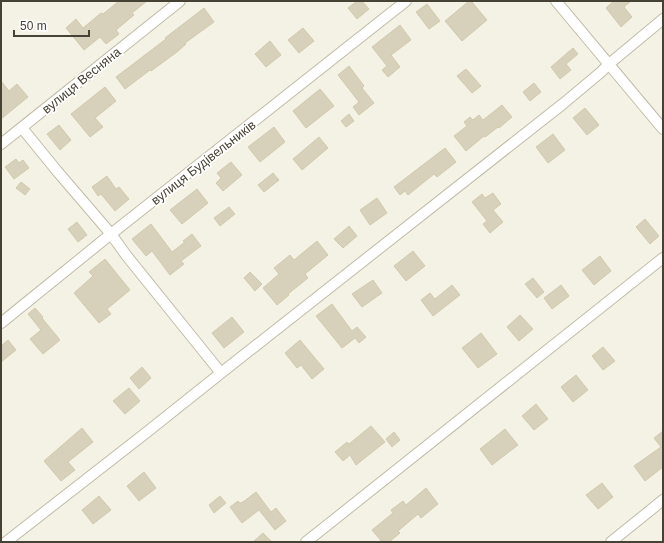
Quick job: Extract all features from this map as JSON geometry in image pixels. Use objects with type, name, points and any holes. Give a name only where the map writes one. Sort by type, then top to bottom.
[{"type":"street","name":"вулиця Весняна","points":[[1,144],[180,1]]},
{"type":"street","name":"вулиця Будівельників","points":[[1,324],[111,234],[406,1]]},
{"type":"street","points":[[556,1],[663,129]]},
{"type":"street","points":[[6,542],[564,103],[663,19]]},
{"type":"street","points":[[22,128],[111,234],[126,255],[222,372]]},
{"type":"street","points":[[306,542],[663,258]]},
{"type":"street","points":[[611,542],[663,500]]},
{"type":"building","points":[[119,1],[147,1],[132,13],[134,15],[116,30],[119,34],[106,44],[100,37],[84,50],[66,28],[76,19],[83,28],[101,13],[103,14]]},
{"type":"building","points":[[357,1],[362,1],[369,9],[357,19],[348,8]]},
{"type":"building","points":[[469,1],[471,1],[487,20],[462,41],[445,21]]},
{"type":"building","points":[[614,1],[631,1],[624,7],[632,17],[621,27],[606,8]]},
{"type":"building","points":[[427,4],[440,21],[429,29],[416,12]]},
{"type":"building","points":[[204,8],[214,22],[185,43],[186,44],[177,52],[125,89],[116,77]]},
{"type":"building","points":[[400,25],[411,40],[391,55],[400,67],[388,77],[382,70],[387,66],[372,47]]},
{"type":"building","points":[[303,28],[314,41],[299,53],[288,40]]},
{"type":"building","points":[[270,41],[281,55],[266,67],[255,54]]},
{"type":"building","points":[[573,48],[578,54],[566,64],[571,70],[560,79],[551,67]]},
{"type":"building","points":[[349,66],[364,86],[362,88],[374,103],[359,115],[353,107],[359,102],[338,75]]},
{"type":"building","points":[[466,69],[481,86],[472,93],[457,76]]},
{"type":"building","points":[[1,81],[9,91],[17,84],[28,97],[1,119]]},
{"type":"building","points":[[534,83],[541,92],[530,101],[523,92]]},
{"type":"building","points":[[105,87],[116,101],[95,118],[103,127],[90,137],[71,114]]},
{"type":"building","points":[[320,89],[334,106],[306,128],[293,111]]},
{"type":"building","points":[[502,105],[512,117],[499,128],[498,127],[485,137],[484,136],[466,151],[454,136],[467,126],[464,122],[470,117],[473,120],[479,115],[483,120]]},
{"type":"building","points":[[585,108],[599,125],[587,135],[573,118]]},
{"type":"building","points":[[349,114],[354,121],[346,127],[341,121]]},
{"type":"building","points":[[59,125],[71,140],[60,150],[47,134]]},
{"type":"building","points":[[274,127],[285,142],[260,162],[248,147]]},
{"type":"building","points":[[553,134],[565,150],[548,163],[536,147]]},
{"type":"building","points":[[319,137],[328,148],[302,170],[293,159]]},
{"type":"building","points":[[445,148],[456,162],[437,177],[434,174],[408,195],[405,191],[400,195],[394,187]]},
{"type":"building","points":[[16,159],[19,163],[23,160],[29,168],[14,179],[5,167]]},
{"type":"building","points":[[231,162],[242,175],[223,191],[216,183],[221,178],[217,173]]},
{"type":"building","points":[[273,173],[279,180],[264,192],[258,185]]},
{"type":"building","points":[[107,176],[116,189],[119,187],[129,199],[115,211],[101,194],[98,196],[92,187]]},
{"type":"building","points":[[21,182],[30,189],[25,195],[16,188]]},
{"type":"building","points":[[197,189],[208,203],[182,224],[170,210]]},
{"type":"building","points":[[493,193],[501,204],[493,210],[503,222],[490,233],[483,224],[487,221],[472,202],[482,194],[485,198]]},
{"type":"building","points":[[377,198],[387,213],[370,225],[360,210]]},
{"type":"building","points":[[229,207],[235,214],[220,226],[214,218]]},
{"type":"building","points":[[645,219],[659,236],[650,244],[636,227]]},
{"type":"building","points":[[77,222],[87,235],[78,242],[68,229]]},
{"type":"building","points":[[151,224],[172,252],[185,242],[183,241],[192,234],[201,246],[181,261],[184,264],[170,275],[152,251],[146,256],[132,239]]},
{"type":"building","points":[[349,226],[357,236],[343,248],[334,239]]},
{"type":"building","points":[[317,241],[328,255],[305,274],[308,278],[277,305],[263,288],[279,274],[274,268],[290,255],[294,260]]},
{"type":"building","points":[[413,251],[425,266],[406,281],[394,266]]},
{"type":"building","points":[[600,256],[611,271],[594,285],[582,270]]},
{"type":"building","points":[[105,259],[130,290],[107,309],[111,314],[99,323],[74,293],[93,276],[89,272]]},
{"type":"building","points":[[250,272],[262,284],[255,291],[244,278]]},
{"type":"building","points":[[533,278],[544,292],[537,298],[525,284]]},
{"type":"building","points":[[373,280],[382,293],[362,307],[352,294]]},
{"type":"building","points":[[452,285],[460,295],[433,316],[421,300],[430,293],[435,299]]},
{"type":"building","points":[[561,285],[569,296],[552,309],[544,298]]},
{"type":"building","points":[[332,304],[352,331],[357,327],[366,337],[359,343],[355,338],[342,348],[316,316]]},
{"type":"building","points":[[35,308],[60,340],[43,354],[30,339],[41,330],[28,314]]},
{"type":"building","points":[[520,315],[533,329],[519,341],[507,327]]},
{"type":"building","points":[[232,317],[244,332],[224,348],[212,333]]},
{"type":"building","points":[[481,333],[497,354],[478,368],[462,348]]},
{"type":"building","points":[[8,340],[16,350],[1,362],[1,346]]},
{"type":"building","points":[[300,340],[324,369],[312,379],[301,365],[297,368],[285,353]]},
{"type":"building","points":[[603,347],[615,361],[603,370],[592,356]]},
{"type":"building","points":[[142,367],[151,378],[139,389],[130,378]]},
{"type":"building","points":[[576,375],[588,390],[573,402],[561,387]]},
{"type":"building","points":[[129,388],[140,401],[125,414],[113,401]]},
{"type":"building","points":[[536,404],[548,419],[534,430],[522,416]]},
{"type":"building","points":[[371,426],[385,442],[356,465],[350,455],[343,461],[335,452],[347,442],[349,444]]},
{"type":"building","points":[[82,428],[93,442],[68,462],[75,470],[61,481],[44,461]]},
{"type":"building","points":[[505,429],[518,445],[492,465],[480,449]]},
{"type":"building","points":[[663,431],[663,467],[645,481],[634,466],[661,447],[654,438]]},
{"type":"building","points":[[394,432],[400,440],[392,447],[386,439]]},
{"type":"building","points":[[144,472],[156,488],[139,501],[127,486]]},
{"type":"building","points":[[602,483],[613,497],[598,509],[586,495]]},
{"type":"building","points":[[426,488],[438,504],[421,518],[418,514],[398,531],[400,533],[389,542],[382,542],[372,530],[393,513],[391,510],[403,501],[406,505]]},
{"type":"building","points":[[256,492],[271,512],[276,508],[286,521],[275,530],[259,510],[242,523],[230,507],[238,501],[240,503],[243,502]]},
{"type":"building","points":[[99,496],[111,510],[93,524],[82,510]]},
{"type":"building","points":[[220,496],[226,503],[214,513],[209,505]]},
{"type":"building","points":[[263,533],[272,542],[253,542]]}]
